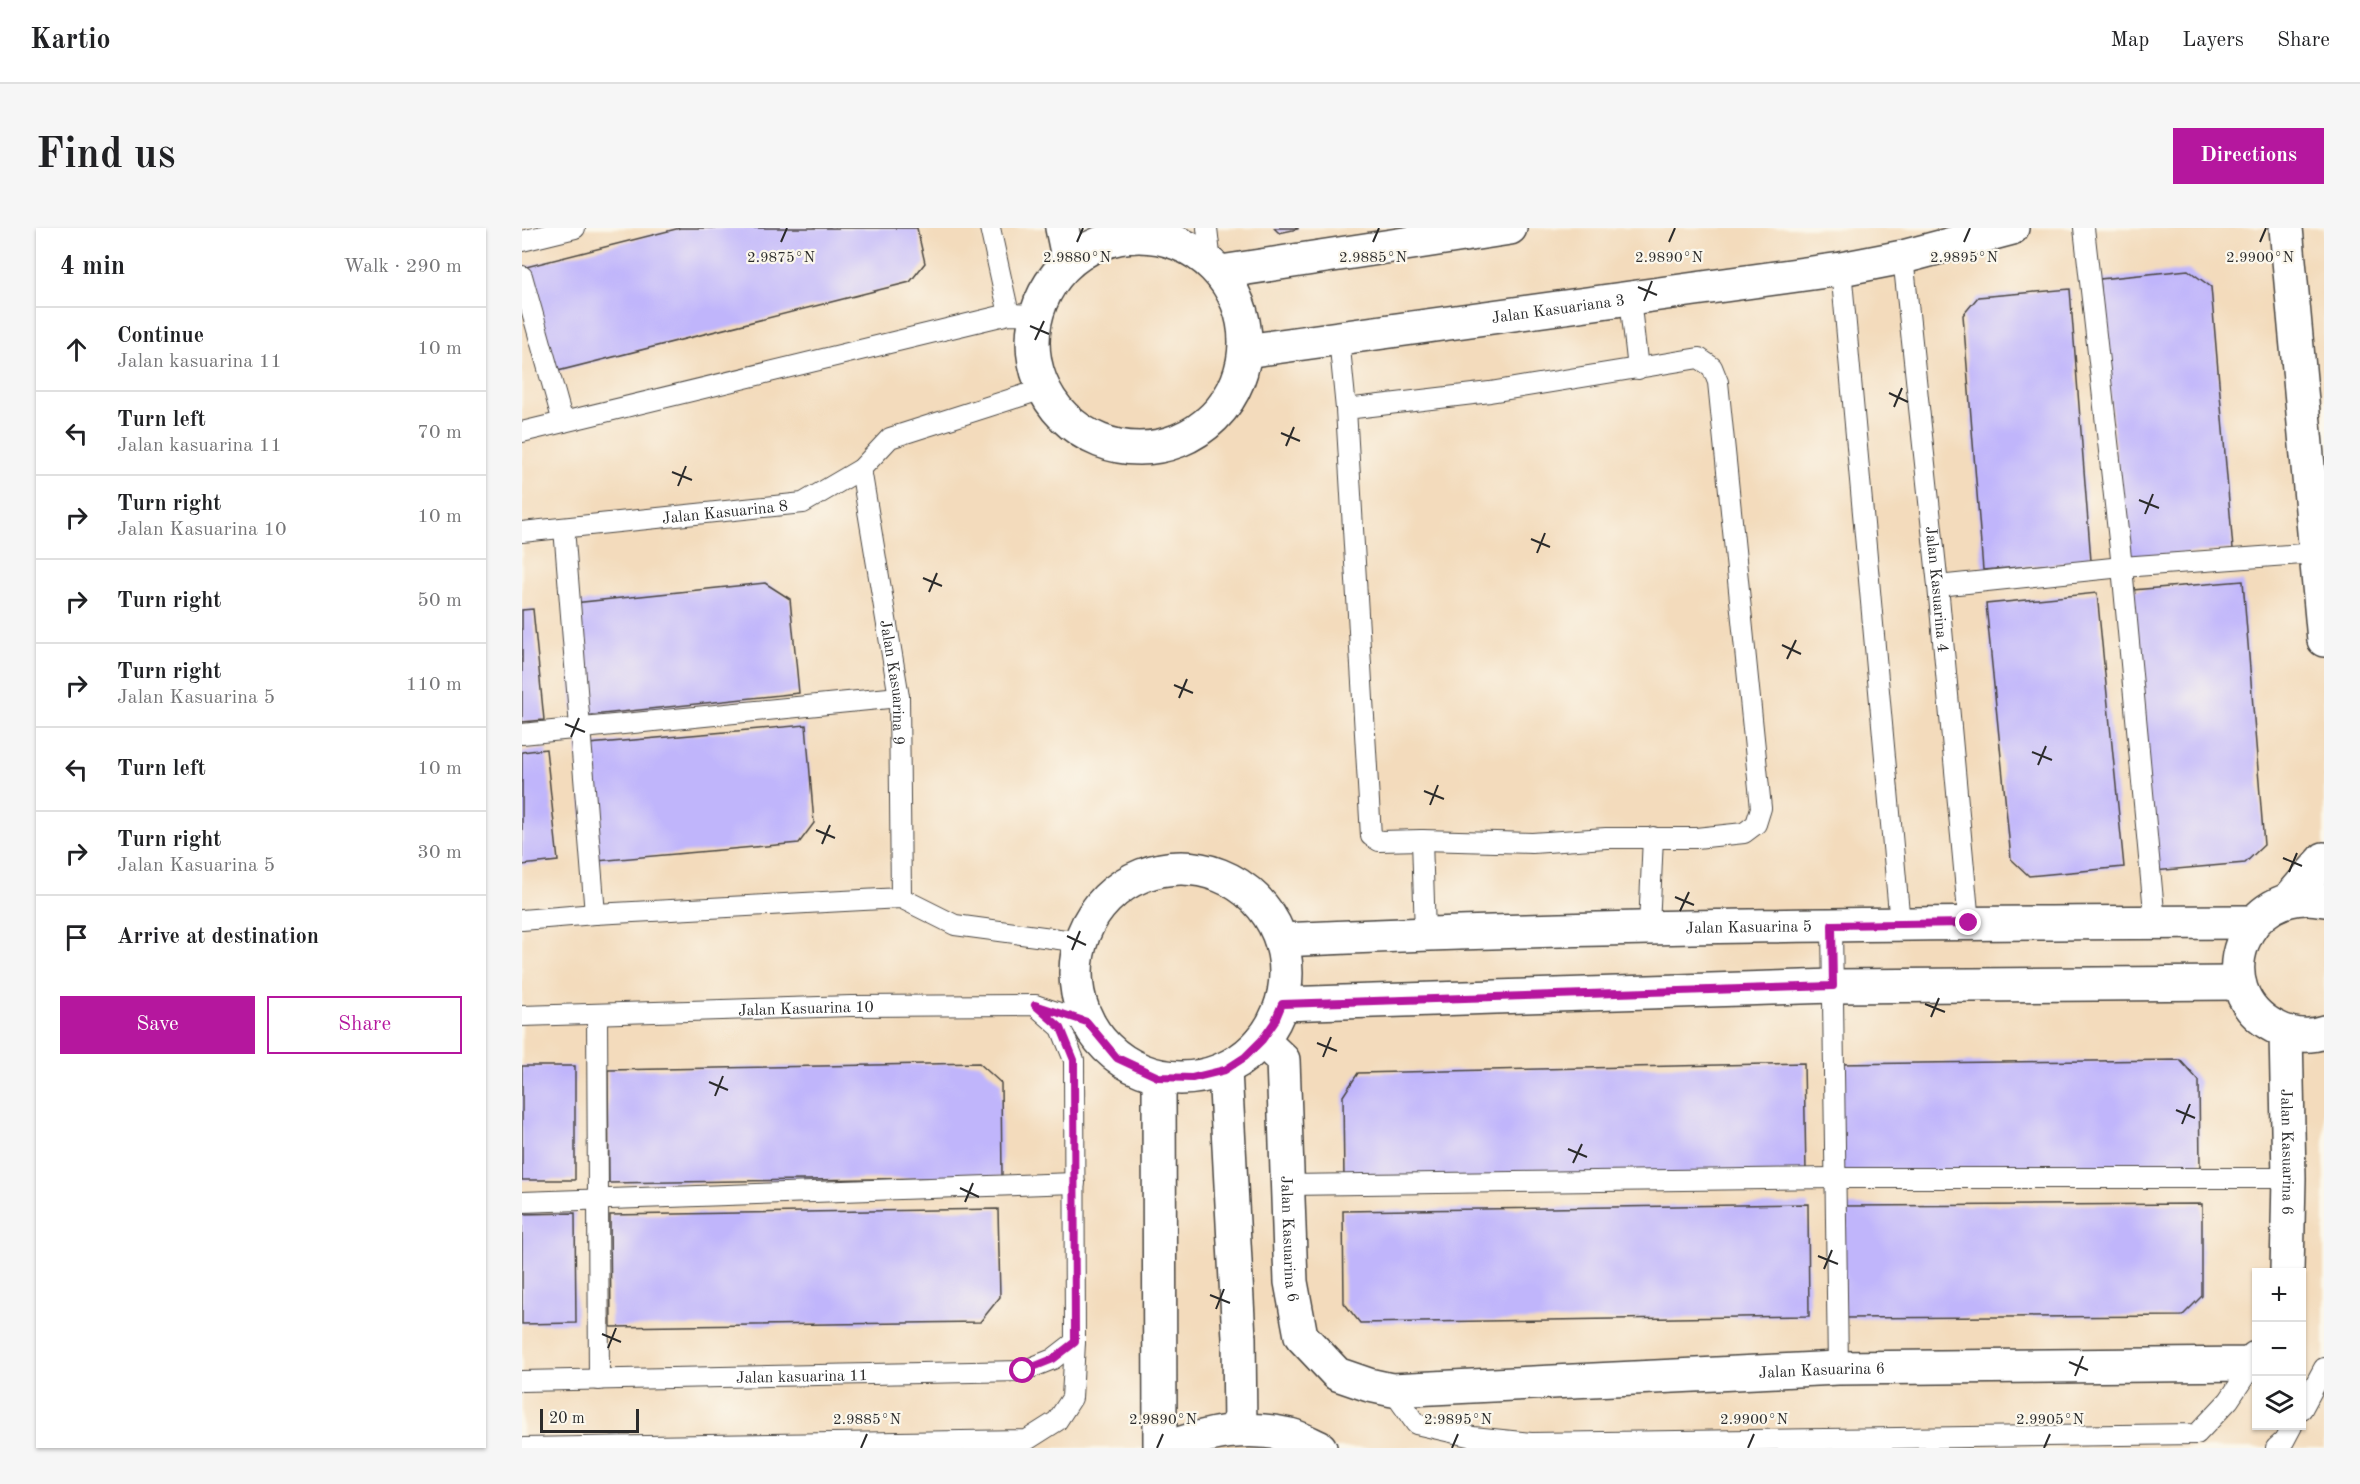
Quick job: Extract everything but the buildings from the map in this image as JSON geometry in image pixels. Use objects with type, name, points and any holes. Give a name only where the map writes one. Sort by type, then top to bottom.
[{"type":"street","points":[[1062,228],[1069,262]]},
{"type":"street","points":[[1216,268],[1510,228]]},
{"type":"street","name":"Jalan Kasuariana 3","points":[[1245,351],[1841,268],[1903,257],[2012,228]]},
{"type":"street","points":[[2286,228],[2324,640]]},
{"type":"street","points":[[1126,232],[1178,242],[1201,254],[1216,268],[1233,290],[1241,309],[1245,330],[1245,351],[1241,372],[1233,392],[1221,410],[1206,425],[1188,437],[1158,447],[1126,448],[1105,443],[1086,435],[1054,407],[1043,389],[1023,314],[1043,295],[1054,277],[1069,262],[1096,244],[1126,232]]},
{"type":"street","points":[[2289,899],[2324,859]]},
{"type":"street","points":[[1168,868],[1216,873],[1238,884],[1257,899],[1271,918],[1281,940],[1287,972],[1282,1004],[1274,1023],[1262,1040],[1245,1057],[1225,1070],[1192,1078],[1158,1077],[1117,1058],[1087,1022],[1078,996],[1076,969],[1080,942],[1095,913],[1105,900],[1124,885],[1145,874],[1168,868]]},
{"type":"street","points":[[2324,900],[2310,897],[2289,899],[2270,908],[2253,922],[2242,940],[2238,961],[2239,983],[2249,1005],[2265,1022],[2286,1032],[2303,1035],[2324,1032]]},
{"type":"street","name":"Jalan Kasuarina 5","points":[[1281,940],[1425,933],[1649,927],[2253,922]]},
{"type":"street","points":[[1282,1004],[1833,986],[2239,983]]},
{"type":"street","name":"Jalan Kasuarina 6","points":[[2286,1032],[2289,1178],[2287,1268]]},
{"type":"street","name":"Jalan Kasuarina 6","points":[[1262,1040],[1284,1060],[1291,1282],[1301,1336],[1336,1374],[1369,1385],[1392,1390],[1838,1368],[2252,1361]]},
{"type":"street","points":[[1225,1070],[1239,1338],[1240,1430]]},
{"type":"street","points":[[1158,1077],[1160,1448]]},
{"type":"street","points":[[1168,1448],[1198,1436],[1240,1430],[1291,1436],[1320,1448]]},
{"type":"lane","points":[[522,241],[575,228]]},
{"type":"lane","points":[[522,432],[1023,314],[990,228]]},
{"type":"lane","points":[[1207,228],[1216,268]]},
{"type":"lane","points":[[2084,228],[2122,567],[2155,922]]},
{"type":"lane","name":"Jalan Kasuarina 4","points":[[1903,257],[1938,586],[1969,923]]},
{"type":"lane","points":[[1841,268],[1900,924]]},
{"type":"lane","points":[[522,276],[563,422]]},
{"type":"lane","points":[[1630,298],[1638,369]]},
{"type":"lane","points":[[1339,338],[1346,409],[1371,836],[1379,841],[1532,843],[1653,837],[1696,838],[1744,833],[1756,824],[1761,808],[1718,382],[1712,367],[1699,358],[1490,392],[1346,409]]},
{"type":"lane","name":"Jalan Kasuarina 8","points":[[522,532],[802,503],[861,468],[890,438],[1043,389]]},
{"type":"lane","name":"Jalan Kasuarina 9","points":[[861,468],[899,697],[901,898]]},
{"type":"lane","points":[[564,528],[595,914]]},
{"type":"lane","points":[[1938,586],[2122,567],[2316,553]]},
{"type":"lane","points":[[522,734],[899,697]]},
{"type":"lane","points":[[1649,927],[1653,837]]},
{"type":"lane","points":[[1422,840],[1425,933]]},
{"type":"lane","points":[[522,920],[901,898],[955,925],[1080,942]]},
{"type":"lane","points":[[1832,925],[1838,1368]]},
{"type":"lane","points":[[522,1448],[1028,1440],[1057,1421],[1072,1398],[1075,1342],[1074,1060],[1061,1028],[1035,1005]]},
{"type":"lane","name":"Jalan Kasuarina 10","points":[[522,1016],[851,1006],[1035,1005],[1087,1022]]},
{"type":"lane","points":[[597,1015],[599,1380]]},
{"type":"lane","points":[[1287,1185],[1836,1178],[2289,1178]]},
{"type":"lane","points":[[522,1202],[1075,1183]]},
{"type":"lane","name":"Jalan kasuarina 11","points":[[522,1381],[1023,1371],[1053,1359],[1075,1342]]},
{"type":"lane","name":"Jalan Kasuarina 6","points":[[1392,1390],[1416,1424],[1473,1437],[1531,1443],[2197,1434],[2229,1400],[2252,1366]]},
{"type":"lane","points":[[2306,1399],[2324,1368]]},
{"type":"lane","points":[[2276,1448],[2284,1441],[2290,1430]]},
{"type":"route","points":[[1023,1371],[1053,1359],[1075,1342],[1074,1060],[1061,1028],[1035,1005],[1087,1022],[1117,1058],[1158,1077],[1192,1078],[1225,1070],[1245,1057],[1262,1040],[1274,1023],[1282,1004],[1833,986],[1832,925],[1969,923]]}]
